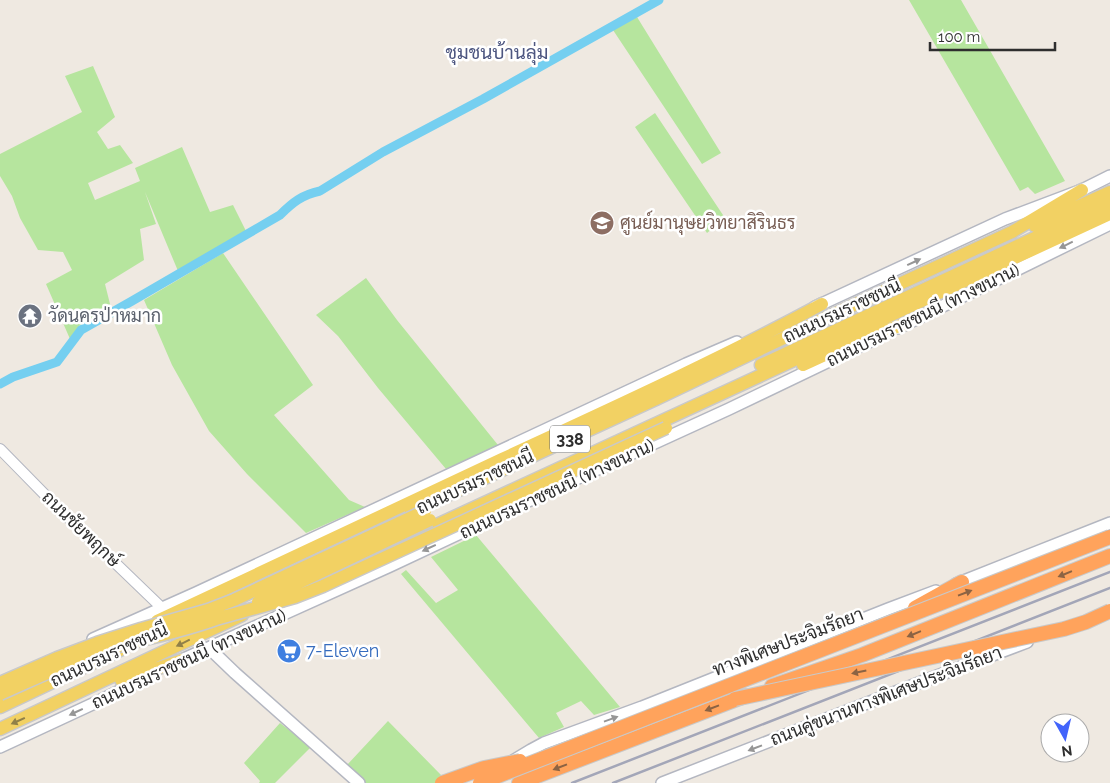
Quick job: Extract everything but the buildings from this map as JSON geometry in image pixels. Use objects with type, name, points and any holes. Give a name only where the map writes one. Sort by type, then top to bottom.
[{"type":"highway","name":"ทางพิเศษประจิมรัถยา","points":[[480,783],[1110,537]]},
{"type":"highway","name":"ทางพิเศษประจิมรัถยา","points":[[519,783],[735,700],[862,654],[1110,556]]},
{"type":"highway","points":[[442,783],[484,768],[533,758],[577,746],[874,630],[901,617],[962,582]]},
{"type":"highway","points":[[735,700],[819,680],[1064,629],[1086,622],[1110,610]]},
{"type":"main road","name":"ถนนบรมราชชนนี","points":[[0,707],[412,511],[1012,232],[1082,190],[1110,176]]},
{"type":"main road","name":"338","points":[[0,682],[162,609],[686,364],[822,304],[999,222],[1082,190]]},
{"type":"main road","name":"338","points":[[428,516],[893,292],[1110,192]]},
{"type":"main road","name":"338","points":[[428,516],[1110,203]]},
{"type":"main road","name":"ถนนบรมราชชนนี","points":[[0,729],[1110,214]]},
{"type":"main road","name":"ถนนบรมราชชนนี (ทางขนาน)","points":[[0,747],[183,660],[730,409],[1110,224]]},
{"type":"main road","points":[[141,628],[309,548],[652,390],[748,344],[822,304]]},
{"type":"main road","points":[[0,694],[60,667],[101,652],[287,600],[323,586],[853,342],[905,324]]},
{"type":"main road","points":[[216,619],[287,588],[428,516]]},
{"type":"main road","points":[[0,682],[64,655],[116,636],[199,613],[234,600],[428,516]]},
{"type":"main road","points":[[472,783],[544,743],[642,707],[1110,523]]},
{"type":"main road","name":"ถนนคู่ขนานทางพิเศษประจิมรัถยา","points":[[662,783],[1110,610]]},
{"type":"main road","points":[[54,682],[90,641]]},
{"type":"main road","points":[[209,648],[359,783]]},
{"type":"main road","points":[[71,697],[183,660]]},
{"type":"street","name":"ถนนชัยพฤกษ์","points":[[0,449],[162,609]]},
{"type":"green space","points":[[909,0],[961,0],[1065,181],[1035,194],[1028,187],[1020,191]]},
{"type":"green space","points":[[637,17],[721,153],[702,164],[613,30]]},
{"type":"green space","points":[[93,66],[115,117],[97,132],[108,149],[120,145],[133,163],[88,183],[95,200],[140,181],[135,168],[182,147],[210,212],[233,205],[246,231],[178,271],[145,192],[156,224],[140,229],[144,260],[105,284],[111,308],[80,325],[70,339],[46,284],[72,270],[63,252],[38,250],[20,218],[12,196],[0,176],[0,154],[82,112],[65,76]]},
{"type":"green space","points":[[655,113],[725,218],[707,233],[635,127]]},
{"type":"green space","points":[[223,253],[313,385],[274,415],[349,500],[365,507],[306,533],[247,474],[209,431],[172,365],[144,300]]},
{"type":"green space","points":[[366,278],[397,320],[498,445],[446,469],[378,388],[338,336],[316,315]]},
{"type":"green space","points":[[476,535],[620,707],[594,715],[581,701],[556,713],[564,727],[539,738],[401,574],[406,570],[436,603],[458,590],[431,557]]},
{"type":"green space","points":[[388,721],[442,776],[445,783],[366,783],[347,765]]},
{"type":"green space","points":[[280,723],[311,747],[275,783],[259,783],[260,781],[244,763]]},
{"type":"waterway","points":[[0,384],[13,377],[57,362],[81,330],[280,215],[298,200],[320,191],[383,152],[483,99],[659,0]]},
{"type":"railway","points":[[572,783],[1110,572]]},
{"type":"railway","points":[[613,783],[1110,588]]},
{"type":"place","name":"ศูนย์มานุษยวิทยาสิรินธร","points":[[602,223]]},
{"type":"place","name":"วัดนครป่าหมาก","points":[[30,316]]},
{"type":"place","name":"7-Eleven","points":[[289,651]]},
{"type":"district","name":"ชุมชนบ้านลุ่ม","points":[[497,52]]}]
